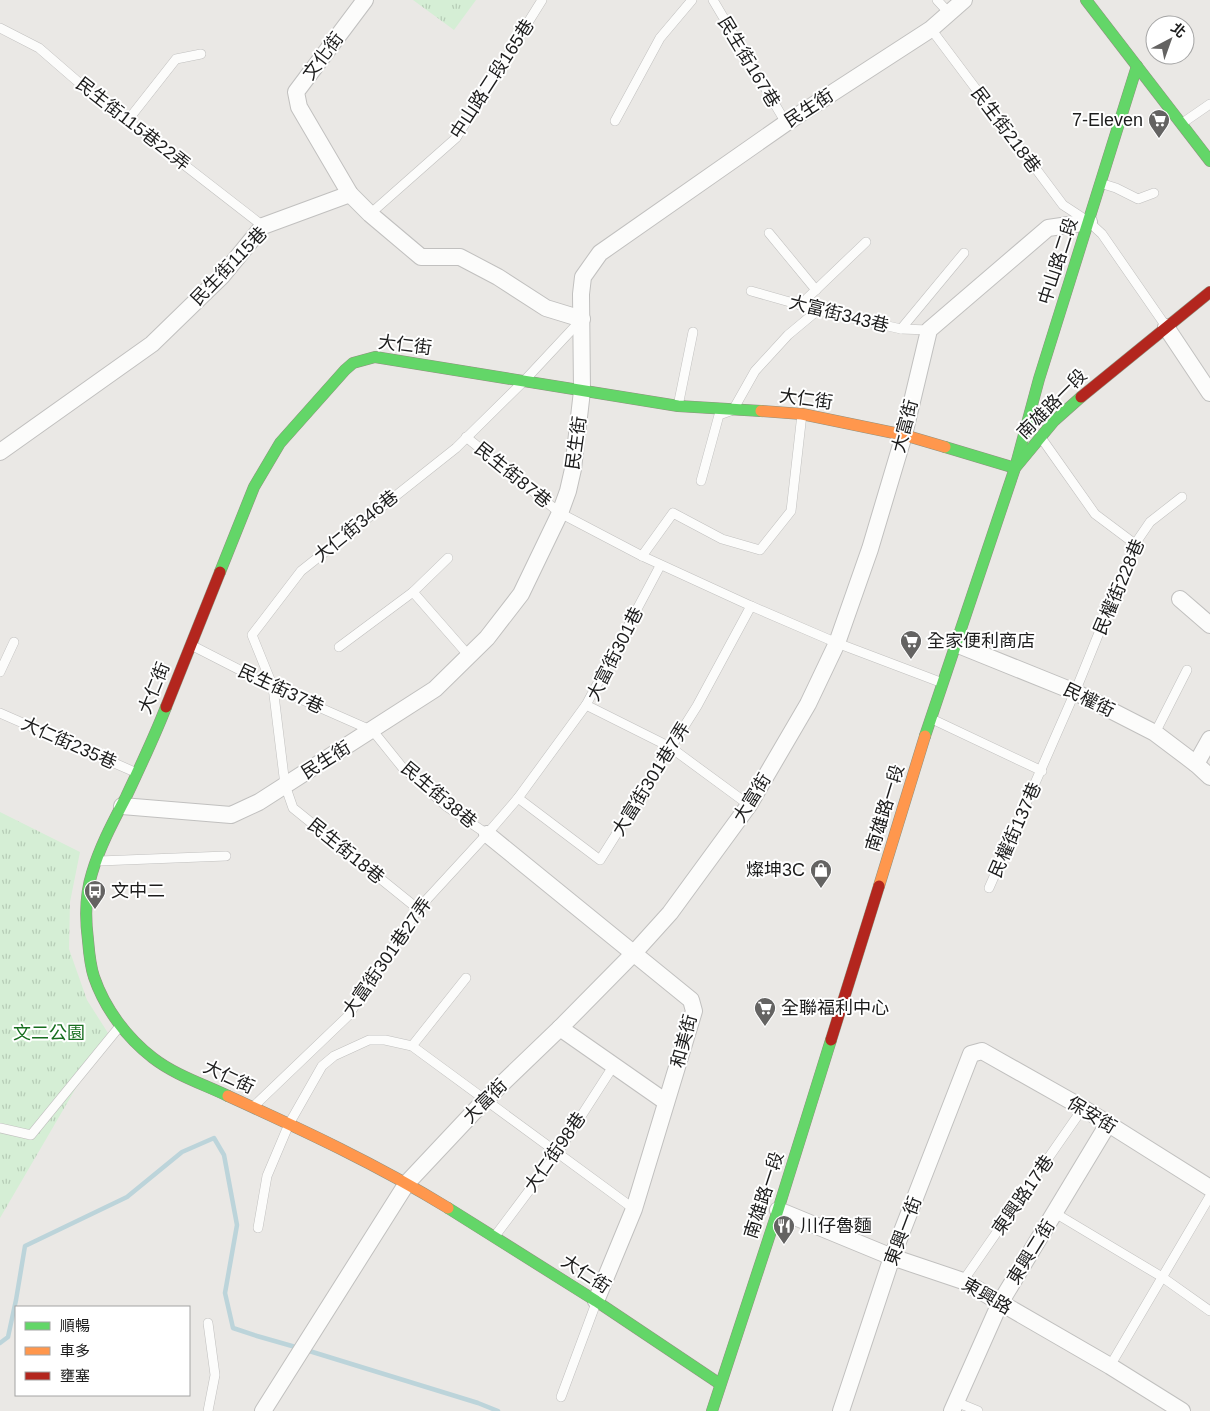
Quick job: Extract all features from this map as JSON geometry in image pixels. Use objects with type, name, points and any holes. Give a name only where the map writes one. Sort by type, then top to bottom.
[{"type":"street","name":"文化街","points":[[350,194],[299,107],[296,92],[365,0]]},
{"type":"street","name":"民生街","points":[[122,806],[231,815],[259,802],[373,731],[435,689],[487,638],[521,594],[560,513],[573,469],[582,391],[581,294],[583,277],[600,253],[786,123],[930,29],[964,0]]},
{"type":"street","points":[[1086,0],[1210,161]]},
{"type":"street","name":"中山路二段","points":[[1015,468],[1039,379],[1137,66]]},
{"type":"street","points":[[350,194],[370,214],[421,257],[460,257],[498,277],[546,308],[582,319]]},
{"type":"street","name":"民生街115巷","points":[[0,452],[152,344],[222,276],[263,226],[350,194]]},
{"type":"street","points":[[929,330],[1048,228],[1089,222]]},
{"type":"street","name":"南雄路一段","points":[[712,1411],[778,1210],[942,683],[1015,468],[1054,421],[1084,394],[1210,292]]},
{"type":"street","points":[[1166,327],[1210,393]]},
{"type":"street","name":"大富街","points":[[263,1411],[407,1183],[485,1100],[633,954],[670,913],[749,806],[808,704],[836,643],[870,548],[904,435],[929,330]]},
{"type":"street","name":"大仁街","points":[[720,1384],[596,1301],[407,1183],[290,1124],[172,1070],[154,1059],[120,1026],[94,978],[90,966],[86,932],[86,902],[91,875],[108,834],[151,746],[254,487],[280,443],[353,363],[375,357],[678,406],[802,414],[904,435],[1015,468]]},
{"type":"street","points":[[1180,598],[1210,625]]},
{"type":"street","name":"民權街","points":[[956,644],[1075,692],[1155,733],[1210,777]]},
{"type":"street","points":[[1196,764],[1210,739]]},
{"type":"street","name":"和美街","points":[[487,834],[691,1000],[694,1011],[634,1209],[596,1301]]},
{"type":"street","points":[[560,1028],[666,1102]]},
{"type":"street","name":"保安街","points":[[971,1054],[982,1051],[1083,1108],[1210,1188]]},
{"type":"street","name":"東興一街","points":[[840,1411],[892,1257],[971,1054]]},
{"type":"street","name":"東興二街","points":[[954,1406],[1000,1304],[1108,1124]]},
{"type":"street","name":"東興路","points":[[778,1210],[892,1257],[963,1281],[1110,1366],[1182,1411]]},
{"type":"lane","name":"中山路二段165巷","points":[[370,214],[456,138],[542,0]]},
{"type":"lane","points":[[615,121],[660,38],[692,0]]},
{"type":"lane","name":"民生街167巷","points":[[712,0],[786,123]]},
{"type":"lane","points":[[937,0],[949,13]]},
{"type":"lane","name":"民生街115巷22弄","points":[[0,28],[39,48],[84,87],[263,226]]},
{"type":"lane","name":"民生街218巷","points":[[930,29],[1062,205],[1089,222],[1102,234],[1166,327]]},
{"type":"lane","points":[[128,120],[176,59],[201,54]]},
{"type":"lane","points":[[1181,124],[1210,104]]},
{"type":"lane","points":[[1100,183],[1116,188],[1138,199],[1154,193]]},
{"type":"lane","points":[[769,233],[816,290]]},
{"type":"lane","points":[[800,305],[866,242]]},
{"type":"lane","points":[[902,329],[964,253]]},
{"type":"lane","name":"大富街343巷","points":[[751,291],[818,310],[902,329],[929,330]]},
{"type":"lane","points":[[701,481],[720,415],[733,410],[755,371],[788,335],[818,310]]},
{"type":"lane","name":"大仁街346巷","points":[[285,785],[273,687],[252,635],[301,571],[456,448],[524,381],[582,319]]},
{"type":"lane","points":[[678,406],[693,332]]},
{"type":"lane","points":[[642,556],[673,513],[722,539],[760,550],[791,511],[802,414]]},
{"type":"lane","name":"民生街87巷","points":[[466,437],[560,513]]},
{"type":"lane","points":[[1041,437],[1095,514],[1135,544]]},
{"type":"lane","name":"民權街228巷","points":[[1075,692],[1135,544],[1150,522],[1182,497]]},
{"type":"lane","points":[[560,513],[660,566],[836,643],[942,683]]},
{"type":"lane","points":[[339,647],[413,592],[448,558]]},
{"type":"lane","name":"大富街301巷","points":[[660,566],[586,705],[670,747],[749,806]]},
{"type":"lane","points":[[413,592],[469,656]]},
{"type":"lane","name":"大富街301巷7弄","points":[[518,798],[600,860],[697,706],[751,606]]},
{"type":"lane","points":[[0,672],[14,642]]},
{"type":"lane","name":"民生街37巷","points":[[190,645],[273,687],[373,731]]},
{"type":"lane","points":[[1155,733],[1187,670]]},
{"type":"lane","name":"民權街137巷","points":[[989,888],[1042,771],[1075,692]]},
{"type":"lane","name":"大富街301巷27弄","points":[[254,1107],[348,1016],[418,909],[518,798],[586,705]]},
{"type":"lane","name":"大仁街235巷","points":[[0,713],[138,774]]},
{"type":"lane","name":"民權街137巷","points":[[932,718],[1042,771]]},
{"type":"lane","name":"民生街38巷","points":[[373,731],[402,767],[446,806],[487,834]]},
{"type":"lane","name":"民生街18巷","points":[[285,785],[293,808],[418,909]]},
{"type":"lane","points":[[96,861],[226,856]]},
{"type":"lane","points":[[412,1046],[466,978]]},
{"type":"lane","points":[[0,1128],[31,1135],[120,1026]]},
{"type":"lane","points":[[258,1228],[267,1176],[290,1124],[322,1066],[334,1056],[369,1040],[386,1040],[412,1046],[634,1209]]},
{"type":"lane","name":"大仁街98巷","points":[[494,1236],[558,1152],[614,1065]]},
{"type":"lane","name":"東興路17巷","points":[[963,1281],[1083,1108]]},
{"type":"lane","points":[[1110,1366],[1210,1196]]},
{"type":"lane","points":[[1055,1213],[1162,1277],[1210,1311]]},
{"type":"lane","points":[[561,1397],[596,1301]]},
{"type":"lane","points":[[208,1323],[215,1376],[208,1411]]},
{"type":"lane","points":[[954,1406],[978,1411]]},
{"type":"green space","points":[[413,0],[476,0],[454,30]]},
{"type":"green space","name":"文二公園","points":[[0,812],[80,852],[70,902],[69,949],[87,1000],[108,1033],[0,1218]]},
{"type":"waterway","points":[[0,1343],[8,1337],[25,1246],[127,1197],[182,1152],[214,1138],[224,1155],[237,1225],[225,1293],[233,1328],[299,1348]]},
{"type":"waterway","points":[[306,1350],[478,1403],[498,1411]]},
{"type":"traffic: fast","points":[[1086,0],[1210,161]]},
{"type":"traffic: fast","points":[[945,447],[1015,468],[1039,379],[1137,66]]},
{"type":"traffic: fast","points":[[220,572],[254,487],[280,443],[353,363],[375,357],[678,406],[761,411]]},
{"type":"traffic: fast","points":[[925,736],[1015,468],[1054,421],[1081,397]]},
{"type":"traffic: fast","points":[[166,707],[142,764],[103,844],[92,873],[86,914],[91,963],[94,977],[104,1000],[118,1022],[143,1050],[170,1069],[228,1096]]},
{"type":"traffic: fast","points":[[712,1411],[831,1040]]},
{"type":"traffic: fast","points":[[448,1208],[596,1301],[720,1384]]},
{"type":"traffic: slow","points":[[761,411],[802,414],[904,435],[945,447]]},
{"type":"traffic: slow","points":[[879,886],[925,736]]},
{"type":"traffic: slow","points":[[228,1096],[312,1135],[422,1192],[448,1208]]},
{"type":"traffic: jam","points":[[1081,397],[1210,292]]},
{"type":"traffic: jam","points":[[166,707],[220,572]]},
{"type":"traffic: jam","points":[[831,1040],[879,886]]},
{"type":"place","name":"7-Eleven","points":[[1159,139]]},
{"type":"place","name":"全家便利商店","points":[[911,660]]},
{"type":"place","name":"燦坤3C","points":[[821,889]]},
{"type":"place","name":"文中二","points":[[95,910]]},
{"type":"place","name":"全聯福利中心","points":[[765,1027]]},
{"type":"place","name":"川仔魯麵","points":[[784,1245]]}]
